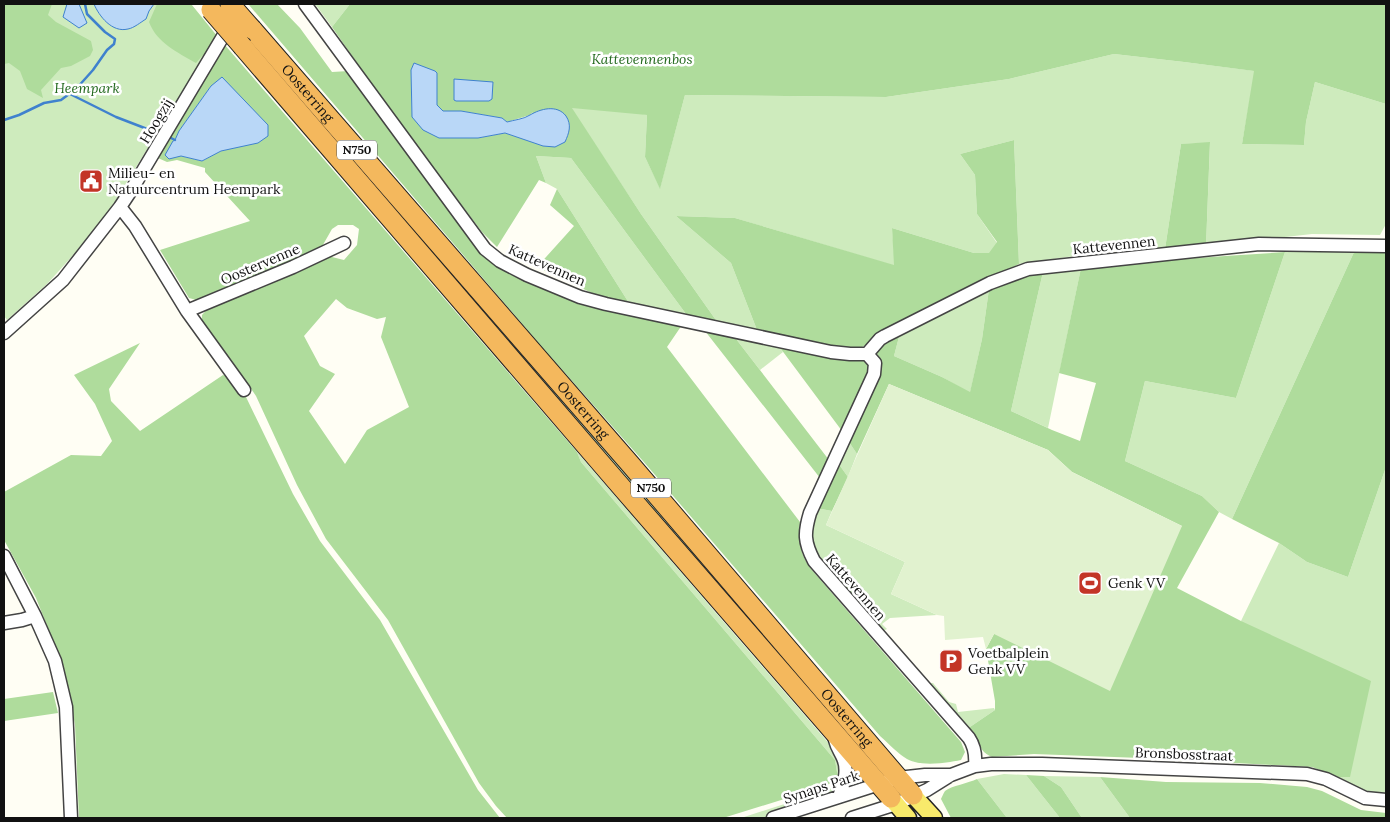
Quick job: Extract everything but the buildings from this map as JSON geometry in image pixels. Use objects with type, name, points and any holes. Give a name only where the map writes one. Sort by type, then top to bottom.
[{"type":"highway","name":"Oosterring","points":[[230,4],[631,465],[913,795]]},
{"type":"highway","name":"Oosterring","points":[[209,7],[893,801]]},
{"type":"main road","name":"Oosterring","points":[[913,795],[934,818]]},
{"type":"main road","name":"Oosterring","points":[[893,801],[908,818]]},
{"type":"street","name":"Hoogzij","points":[[4,333],[63,280],[120,207],[242,4]]},
{"type":"street","name":"Kattevennen","points":[[305,4],[486,249],[500,261],[527,275],[580,297],[831,352],[867,354],[875,363],[874,374],[810,513],[806,526],[805,540],[814,562],[969,738],[975,750],[975,766]]},
{"type":"street","points":[[120,207],[135,226],[187,311],[244,390]]},
{"type":"street","name":"Oostervenne","points":[[187,311],[293,267],[344,243]]},
{"type":"street","name":"Kattevennen","points":[[867,354],[885,336],[990,283],[1028,269],[1259,244],[1386,246]]},
{"type":"street","points":[[4,556],[35,616],[55,661],[66,707],[71,818]]},
{"type":"street","points":[[4,623],[35,616]]},
{"type":"street","name":"Oosterring","points":[[833,733],[836,748],[843,757],[846,766],[845,780],[839,797]]},
{"type":"street","name":"Bronsbosstraat","points":[[975,766],[991,764],[1042,764],[1307,774],[1326,779],[1365,798],[1386,800]]},
{"type":"street","points":[[852,818],[893,801],[927,790],[951,775],[975,766]]},
{"type":"street","points":[[898,778],[924,775],[951,775]]},
{"type":"street","name":"Synaps Park","points":[[773,818],[898,778]]},
{"type":"green space","name":"Heempark","points":[[4,4],[191,4],[217,36],[112,206],[75,253],[48,283],[7,320],[4,316]]},
{"type":"green space","points":[[4,4],[52,4],[48,15],[56,22],[91,41],[93,50],[90,56],[71,66],[61,68],[41,90],[43,98],[27,89],[20,71],[9,63],[4,64]]},
{"type":"green space","points":[[157,4],[191,4],[217,36],[206,54],[196,63],[168,46],[157,36],[149,22]]},
{"type":"green space","points":[[213,4],[223,4],[847,732],[816,697],[799,683]]},
{"type":"green space","points":[[277,4],[300,28],[332,72],[349,71],[490,260],[682,325],[667,347],[800,522],[801,547],[811,569],[961,742],[965,752],[961,760],[934,764],[913,761],[900,754],[880,736],[542,347],[249,5]]},
{"type":"green space","points":[[315,4],[350,4],[332,27]]},
{"type":"green space","name":"Kattevennenbos","points":[[350,4],[1386,4],[1386,104],[1315,82],[1306,122],[1304,145],[1242,144],[1254,71],[1114,54],[1009,79],[886,97],[685,95],[660,189],[645,157],[647,115],[572,108],[641,214],[718,323],[686,314],[571,158],[536,156],[546,183],[539,180],[497,247],[482,232],[393,115],[332,27]],"holes":[[[414,64],[437,105],[443,111],[461,111],[502,118],[507,122],[530,115],[533,112],[518,137],[505,133],[478,138],[412,116],[411,70]]]},
{"type":"green space","points":[[224,44],[577,452],[581,462],[835,760],[838,778],[826,786],[723,818],[507,818],[479,783],[388,620],[326,539],[297,485],[256,396],[202,323],[202,315],[209,307],[328,256],[344,260],[357,245],[359,229],[353,225],[338,225],[332,229],[320,250],[200,301],[189,298],[160,250],[250,221],[205,172],[205,168],[177,160],[167,162],[158,158]],"holes":[[[211,86],[235,147],[221,151],[202,161],[181,156],[173,141]],[[336,299],[347,308],[377,319],[386,317],[381,337],[409,407],[367,430],[345,464],[309,411],[335,374],[320,366],[304,336]]]},
{"type":"green space","points":[[1114,54],[1255,71],[1242,144],[1304,145],[1306,122],[1315,82],[1386,104],[1386,224],[1380,235],[1312,234],[1206,246],[1210,143],[1181,144],[1165,249],[1116,250],[1019,264],[1014,140],[960,154],[975,175],[977,214],[997,243],[990,253],[974,253],[892,228],[895,266],[735,218],[676,216],[731,263],[757,330],[718,323],[641,214],[571,108],[605,105],[647,115],[645,157],[660,188],[685,95],[886,97],[1009,79]]},
{"type":"green space","points":[[1014,140],[1019,264],[860,348],[832,348],[757,330],[731,263],[676,216],[735,218],[894,265],[892,228],[974,253],[989,253],[997,242],[977,214],[975,175],[960,154]]},
{"type":"green space","points":[[1210,142],[1206,246],[1165,249],[1181,144]]},
{"type":"green space","points":[[536,156],[571,158],[686,314],[629,303],[557,189],[546,183]]},
{"type":"green space","points":[[557,189],[629,303],[594,294],[537,267],[574,226],[550,205]]},
{"type":"green space","points":[[1355,250],[1232,519],[1219,512],[1202,496],[1125,461],[1145,381],[1236,398],[1285,252]]},
{"type":"green space","points":[[1355,250],[1386,250],[1386,467],[1348,577],[1307,562],[1279,543],[1232,519]]},
{"type":"green space","points":[[1285,252],[1236,398],[1145,381],[1125,461],[1202,496],[1219,512],[1177,588],[1241,621],[1371,681],[1350,777],[1338,777],[1312,767],[1034,754],[989,756],[967,729],[995,710],[986,649],[994,634],[1182,526],[1072,472],[1048,450],[889,384],[857,454],[847,439],[879,368],[878,347],[900,333],[894,356],[942,377],[970,392],[982,339],[989,289],[1018,277],[1043,272],[1011,411],[1080,441],[1096,383],[1059,373],[1081,268],[1122,263]]},
{"type":"green space","points":[[1081,268],[1048,428],[1011,411],[1043,272]]},
{"type":"green space","points":[[989,289],[982,339],[970,393],[942,377],[894,356],[900,333]]},
{"type":"green space","points":[[705,331],[733,335],[829,460],[820,478]]},
{"type":"green space","points":[[733,335],[778,345],[783,352],[760,370]]},
{"type":"green space","points":[[140,343],[109,389],[111,401],[140,431],[223,375],[233,379],[246,397],[293,494],[320,541],[380,620],[478,790],[500,818],[79,818],[75,725],[69,690],[52,638],[36,598],[4,540],[4,492],[71,455],[101,456],[112,441],[95,404],[74,375]]},
{"type":"green space","points":[[778,345],[837,359],[863,359],[869,362],[869,368],[842,431]]},
{"type":"green space","points":[[889,384],[1048,450],[1072,472],[1182,526],[1110,691],[994,634],[986,649],[983,637],[945,640],[944,616],[937,615],[891,594],[905,562],[826,525]]},
{"type":"green space","points":[[847,439],[857,454],[848,477],[838,463]]},
{"type":"green space","points":[[577,452],[838,754],[842,776],[838,778],[835,760],[581,462]]},
{"type":"green space","points":[[838,463],[848,477],[832,511],[816,508]]},
{"type":"green space","points":[[1386,467],[1386,796],[1354,789],[1338,777],[1349,777],[1241,621],[1279,543],[1307,562],[1348,577]]},
{"type":"green space","points":[[816,508],[832,511],[826,525],[905,562],[891,594],[937,615],[890,618],[882,624],[887,629],[883,631],[820,562],[810,541]]},
{"type":"green space","points":[[930,683],[933,683],[949,702],[956,704],[958,712],[994,708],[995,710],[967,729]]},
{"type":"green space","points":[[53,692],[58,713],[4,721],[4,699]]},
{"type":"green space","points":[[1004,774],[1026,775],[1060,818],[1007,818],[977,779]]},
{"type":"green space","points":[[1026,775],[1044,776],[1061,787],[1082,818],[1060,818]]},
{"type":"green space","points":[[1044,776],[1100,777],[1130,818],[1082,818],[1061,787]]},
{"type":"green space","points":[[1100,777],[1166,782],[1260,783],[1307,787],[1322,791],[1361,810],[1386,813],[1386,818],[1130,818]]},
{"type":"green space","points":[[977,779],[1007,818],[951,818],[941,799],[945,791]]},
{"type":"green space","points":[[840,782],[835,792],[828,798],[765,818],[741,818],[828,790]]},
{"type":"water","points":[[67,4],[79,4],[87,23],[79,28],[63,17]]},
{"type":"water","points":[[94,4],[154,4],[146,19],[133,27],[122,30],[107,22],[99,14]]},
{"type":"water","points":[[414,63],[437,73],[437,105],[443,111],[461,111],[502,118],[507,122],[525,118],[543,110],[558,110],[566,116],[569,123],[569,132],[565,142],[555,147],[543,146],[505,133],[478,138],[439,138],[423,130],[412,117],[411,70]]},
{"type":"water","points":[[222,77],[268,125],[268,136],[258,143],[221,151],[202,161],[181,156],[169,159],[165,155],[179,131],[211,86]]},
{"type":"water","points":[[454,79],[493,82],[492,99],[489,101],[454,100]]},
{"type":"waterway","points":[[4,120],[44,103],[61,100],[76,89],[114,44],[115,39],[87,14],[85,4]]},
{"type":"waterway","points":[[70,94],[116,117],[155,132]]},
{"type":"waterway","points":[[171,138],[175,140]]},
{"type":"place","name":"Milieu- en Natuurcentrum Heempark","points":[[91,181]]},
{"type":"place","name":"Genk VV","points":[[1090,583]]},
{"type":"place","name":"Voetbalplein Genk VV","points":[[951,661]]}]
